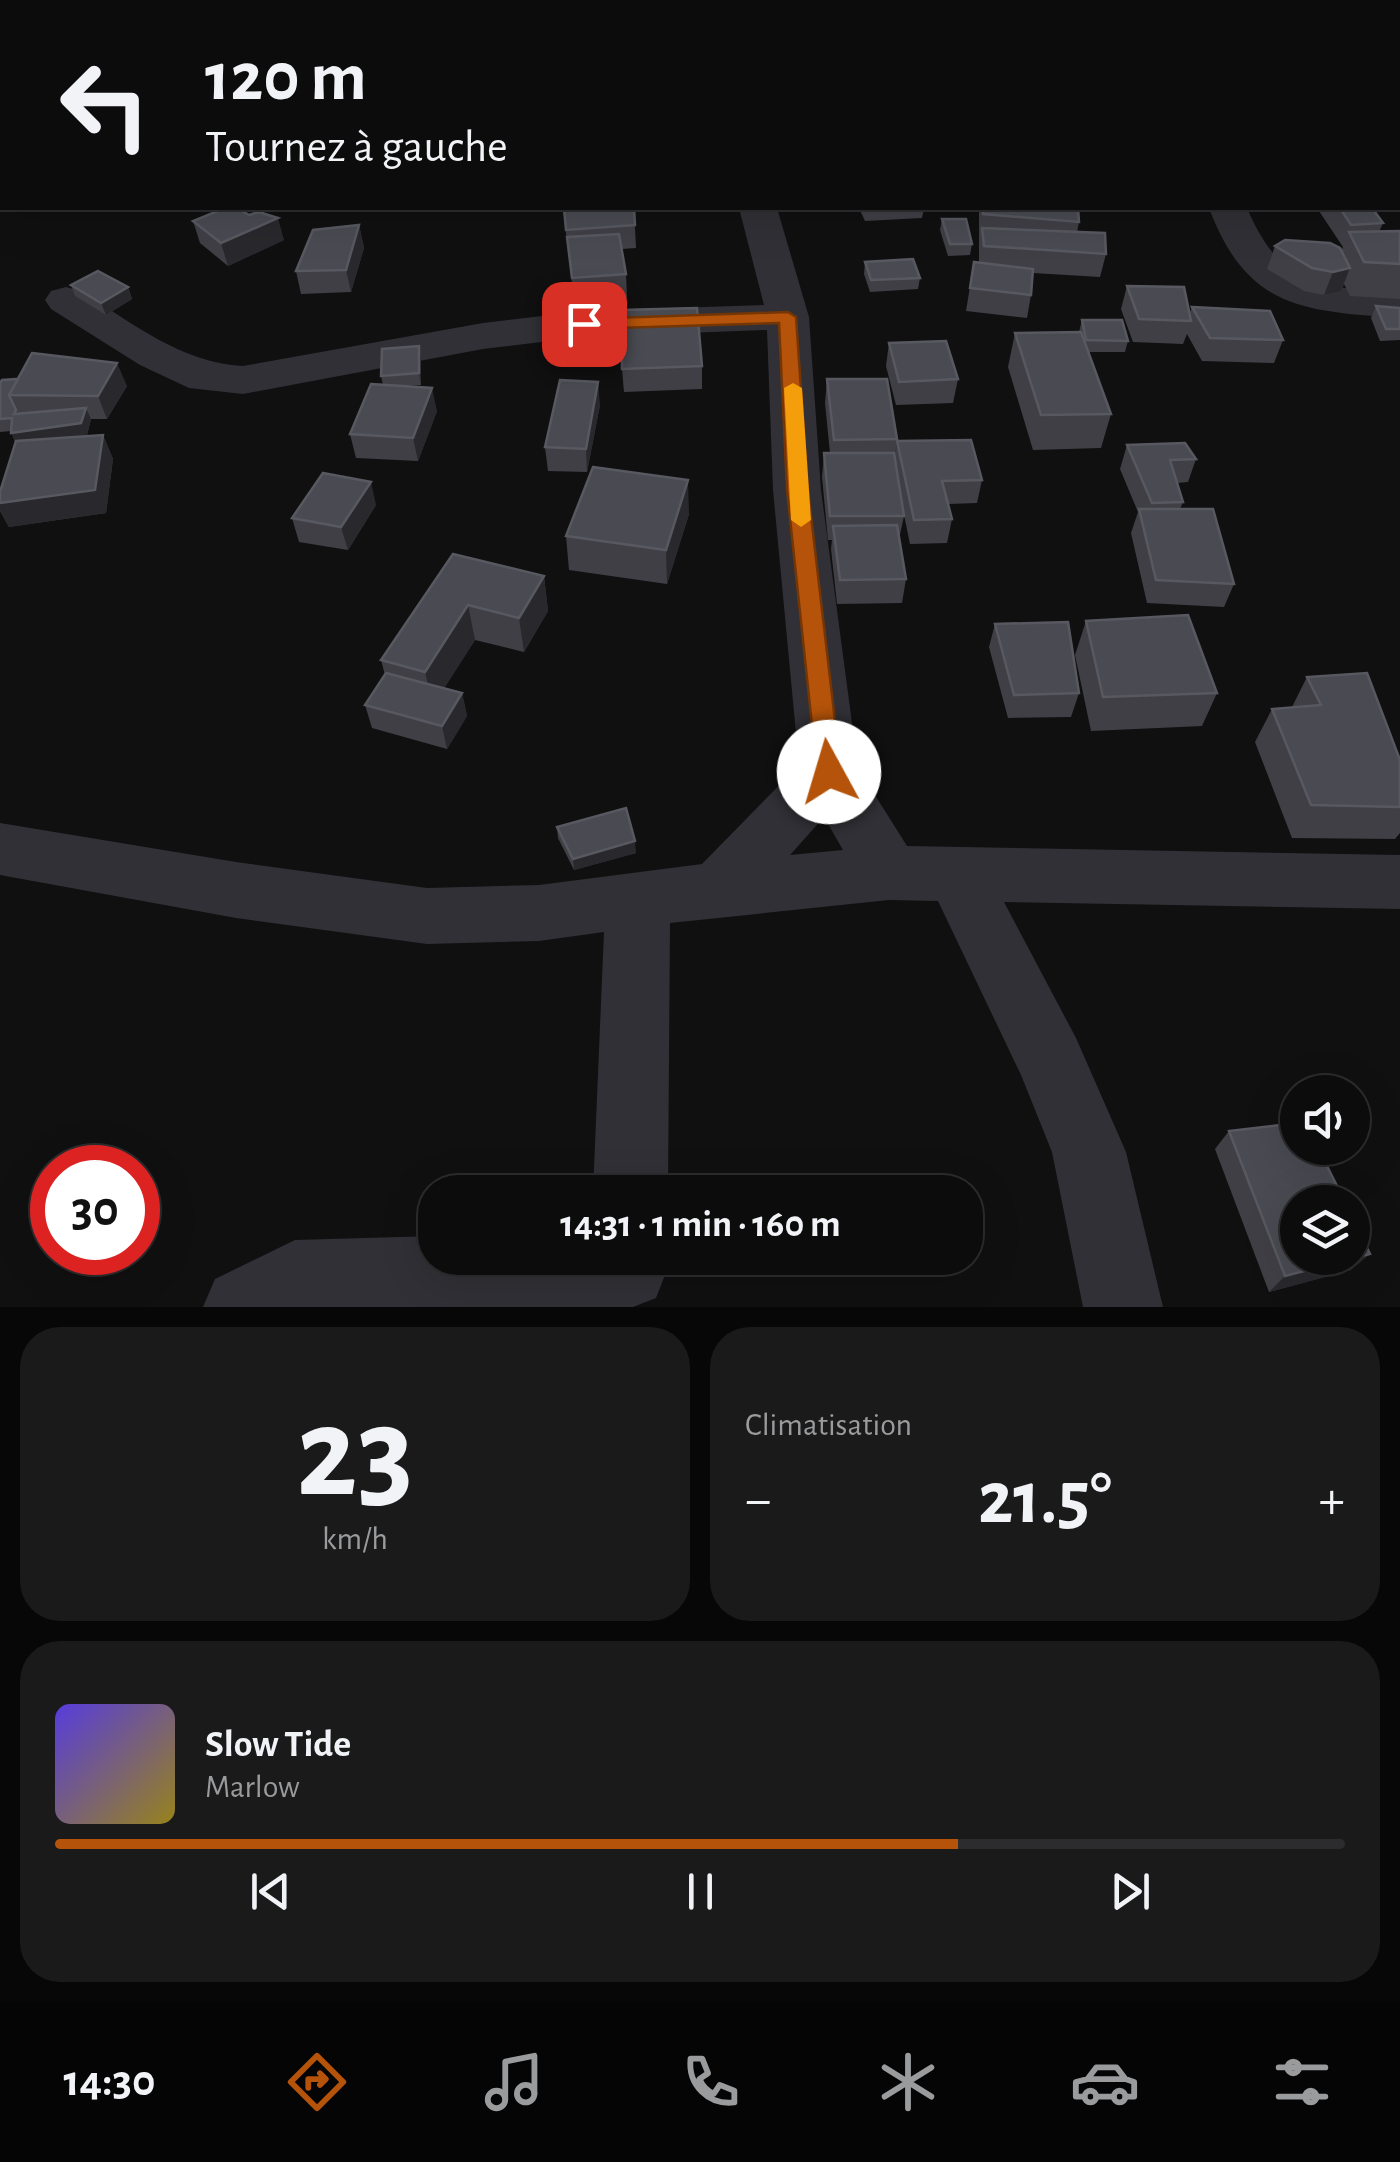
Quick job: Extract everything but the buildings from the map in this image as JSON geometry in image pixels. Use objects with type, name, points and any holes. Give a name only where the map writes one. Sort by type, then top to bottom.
[{"type":"street","points":[[759,210],[788,317],[798,490],[829,772],[889,873]]},
{"type":"street","points":[[1229,210],[1234,226],[1264,273],[1288,289],[1314,298],[1400,306]]},
{"type":"street","points":[[66,300],[155,356],[205,378],[243,380],[500,334],[584,324],[788,317]]},
{"type":"street","points":[[719,888],[829,772]]},
{"type":"street","points":[[0,849],[216,887],[428,916],[539,913],[719,888],[889,873],[1400,882]]},
{"type":"street","points":[[958,876],[1051,1062],[1089,1152],[1123,1307]]},
{"type":"street","points":[[630,1175],[638,900]]},
{"type":"street","points":[[243,1307],[295,1279],[628,1278]]},
{"type":"slow traffic","points":[[793,388],[801,520]]},
{"type":"route","points":[[584,324],[788,317],[798,490],[829,772]]}]
